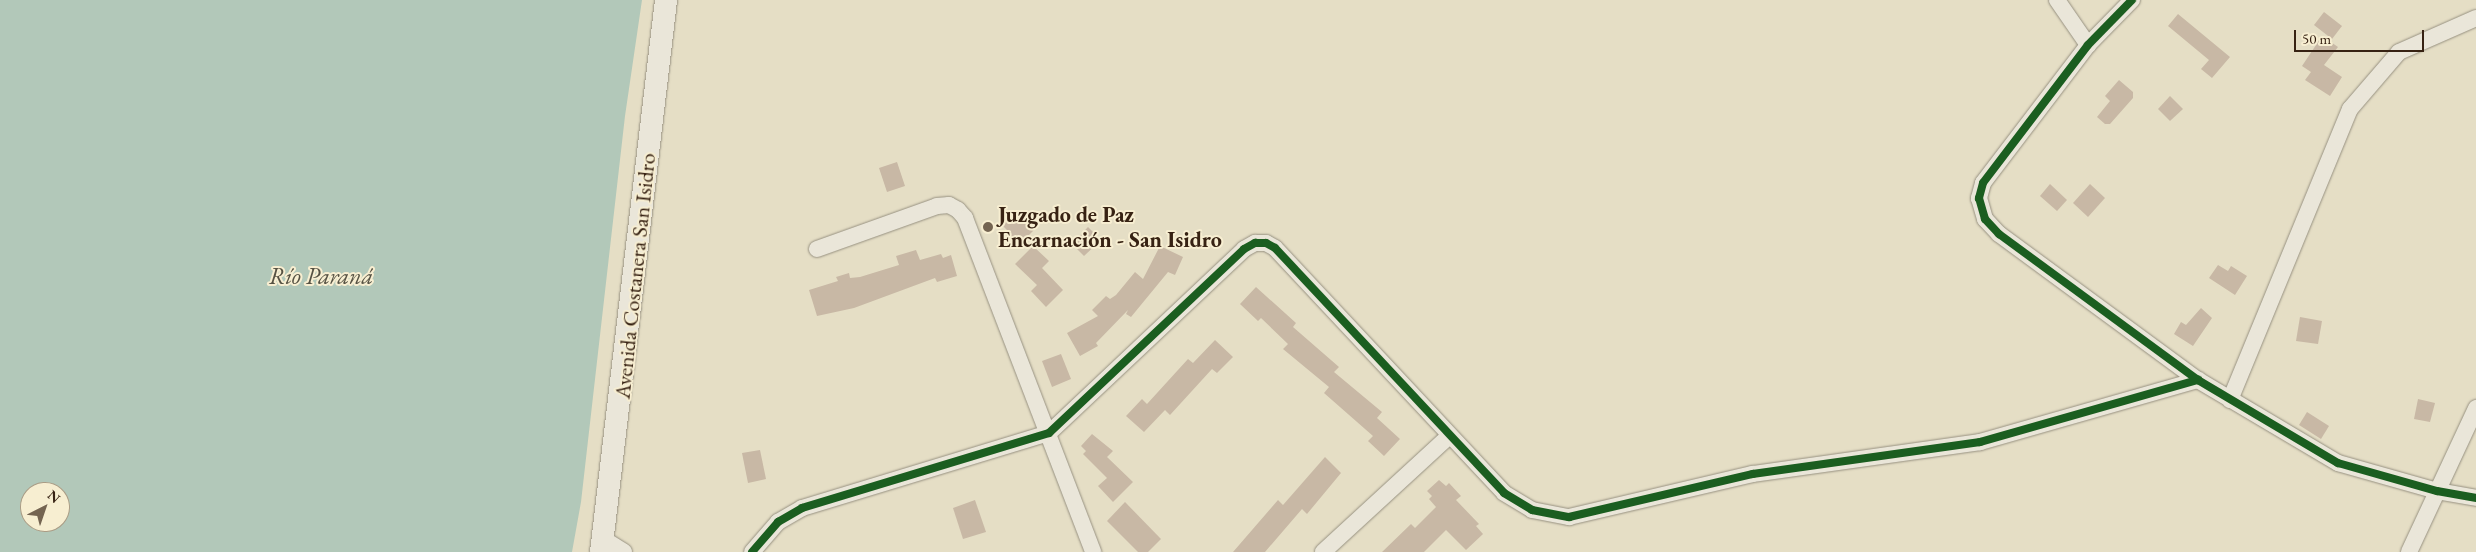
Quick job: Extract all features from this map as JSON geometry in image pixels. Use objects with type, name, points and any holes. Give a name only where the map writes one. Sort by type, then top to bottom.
[{"type":"main road","name":"Avenida Costanera San Isidro","points":[[602,545],[666,0]]},
{"type":"street","points":[[2057,0],[2088,45]]},
{"type":"street","points":[[2132,0],[2088,45],[1983,183],[1979,198],[1983,212],[1999,234],[2198,380],[2338,463],[2437,491],[2476,498]]},
{"type":"street","points":[[2230,400],[2350,109],[2400,52],[2476,18]]},
{"type":"street","points":[[817,249],[937,206],[949,205],[958,210],[965,218],[1093,552]]},
{"type":"street","points":[[752,552],[778,522],[802,508],[1049,434],[1244,250],[1255,244],[1266,243],[1275,248],[1504,493],[1532,510],[1569,517],[1753,474],[1980,442],[2198,380]]},
{"type":"street","points":[[2409,552],[2476,408]]},
{"type":"street","points":[[1323,552],[1449,436]]},
{"type":"street","points":[[602,545],[624,552]]},
{"type":"water","name":"Río Paraná","points":[[0,0],[642,0],[625,116],[581,502],[572,552],[0,552]]},
{"type":"building","points":[[2324,12],[2342,26],[2332,39],[2314,25]]},
{"type":"building","points":[[2178,14],[2230,57],[2212,78],[2201,69],[2209,60],[2168,26]]},
{"type":"building","points":[[2322,36],[2338,47],[2324,65],[2342,77],[2330,96],[2305,80],[2311,72],[2302,66]]},
{"type":"building","points":[[2119,80],[2133,92],[2133,98],[2110,124],[2105,124],[2097,117],[2110,101],[2105,96]]},
{"type":"building","points":[[2170,96],[2183,109],[2170,121],[2158,109]]},
{"type":"building","points":[[897,162],[905,186],[887,192],[879,168]]},
{"type":"building","points":[[2050,184],[2067,200],[2057,211],[2040,196]]},
{"type":"building","points":[[2090,184],[2105,198],[2088,217],[2073,203]]},
{"type":"building","points":[[1014,213],[1020,218],[1023,215],[1036,228],[1018,246],[1004,233],[1007,230],[1002,225]]},
{"type":"building","points":[[1088,227],[1101,240],[1084,256],[1072,244]]},
{"type":"building","points":[[1033,246],[1049,261],[1042,268],[1063,290],[1046,307],[1031,291],[1037,285],[1015,264]]},
{"type":"building","points":[[1160,246],[1183,257],[1175,275],[1168,272],[1131,317],[1126,314],[1128,310],[1096,343],[1098,346],[1080,356],[1067,333],[1098,316],[1092,310],[1106,296],[1110,299],[1116,295],[1135,272],[1143,279]]},
{"type":"building","points":[[916,250],[920,260],[941,254],[943,258],[951,255],[957,276],[937,282],[935,278],[854,308],[817,316],[809,290],[838,281],[836,277],[849,273],[850,278],[860,277],[899,265],[896,256]]},
{"type":"building","points":[[2218,265],[2228,271],[2231,266],[2247,276],[2235,295],[2209,278]]},
{"type":"building","points":[[1256,287],[1296,323],[1293,327],[1339,367],[1334,372],[1382,412],[1377,418],[1400,439],[1384,456],[1368,441],[1373,436],[1324,393],[1329,387],[1283,349],[1288,344],[1261,318],[1258,321],[1240,304]]},
{"type":"building","points":[[2201,308],[2212,318],[2193,346],[2174,334],[2181,322],[2186,325]]},
{"type":"building","points":[[2300,317],[2322,321],[2318,344],[2296,341]]},
{"type":"building","points":[[1215,340],[1233,357],[1217,373],[1212,369],[1170,415],[1165,410],[1144,432],[1126,416],[1142,399],[1147,404],[1188,359],[1193,363]]},
{"type":"building","points":[[1061,354],[1071,379],[1052,387],[1042,361]]},
{"type":"building","points":[[2418,399],[2435,403],[2430,422],[2414,419]]},
{"type":"building","points":[[2307,412],[2329,426],[2321,439],[2299,425]]},
{"type":"building","points":[[1092,434],[1113,451],[1107,457],[1133,482],[1113,502],[1098,486],[1107,478],[1083,454],[1086,451],[1081,446]]},
{"type":"building","points":[[760,450],[766,479],[748,483],[742,453]]},
{"type":"building","points":[[1325,457],[1341,473],[1307,514],[1302,509],[1265,552],[1233,552],[1278,500],[1283,505]]},
{"type":"building","points":[[1439,480],[1446,486],[1449,483],[1461,496],[1456,500],[1479,524],[1476,526],[1483,534],[1466,550],[1446,530],[1424,552],[1382,552],[1411,524],[1415,528],[1436,507],[1429,499],[1432,496],[1427,491]]},
{"type":"building","points":[[975,500],[986,532],[963,539],[953,508]]},
{"type":"building","points":[[1125,502],[1161,539],[1148,552],[1138,552],[1107,521]]},
{"type":"cycle path","points":[[2132,0],[2088,45],[1983,183],[1979,198],[1985,219],[1999,234],[2198,380],[2338,463],[2437,491],[2476,498]]},
{"type":"cycle path","points":[[752,552],[778,522],[802,508],[1049,433],[1244,249],[1255,243],[1266,243],[1275,248],[1504,493],[1532,510],[1569,517],[1753,474],[1980,442],[2198,380]]},
{"type":"place","name":"Juzgado de Paz Encarnación - San Isidro","points":[[988,227]]}]
